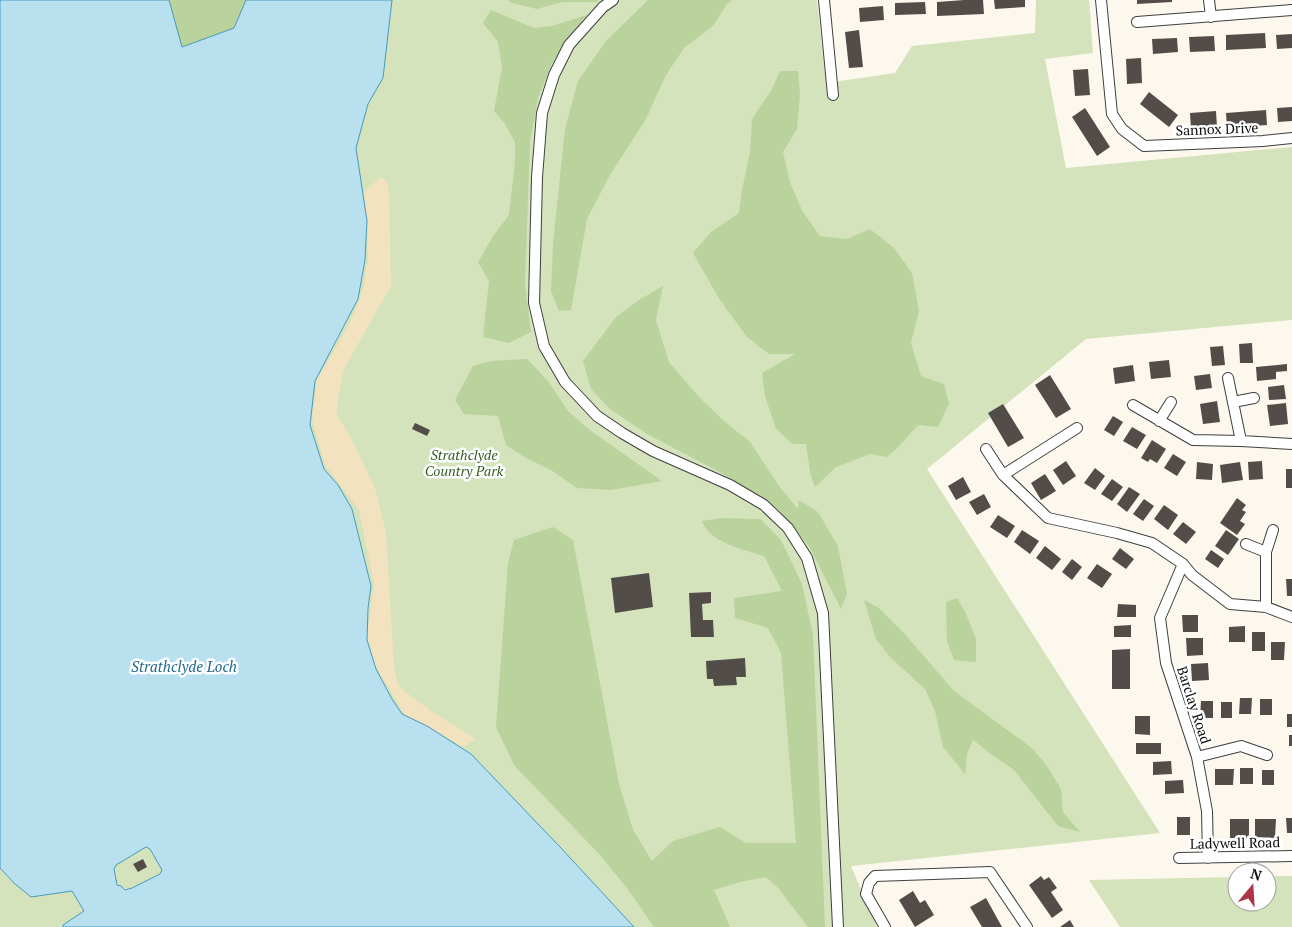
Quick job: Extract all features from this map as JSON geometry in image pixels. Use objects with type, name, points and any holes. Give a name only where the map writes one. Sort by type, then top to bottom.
[{"type":"street","points":[[613,0],[603,7],[569,45],[554,75],[542,113],[537,177],[534,303],[544,346],[565,382],[597,416],[653,451],[730,485],[764,505],[788,528],[807,558],[823,613],[838,927]]},
{"type":"street","points":[[824,0],[833,95]]},
{"type":"street","name":"Sannox Drive","points":[[1101,0],[1112,114],[1122,129],[1144,146],[1292,138]]},
{"type":"street","points":[[1209,0],[1211,17]]},
{"type":"street","points":[[1137,22],[1292,10]]},
{"type":"street","points":[[1228,378],[1241,441]]},
{"type":"street","points":[[1233,402],[1254,398]]},
{"type":"street","points":[[1159,420],[1171,402]]},
{"type":"street","points":[[1133,405],[1193,440],[1292,444]]},
{"type":"street","points":[[1003,475],[1077,428]]},
{"type":"street","points":[[986,449],[1003,475],[1048,518],[1117,532],[1152,543],[1183,564],[1192,575],[1230,604],[1266,607],[1292,617]]},
{"type":"street","points":[[1266,607],[1266,552],[1273,530]]},
{"type":"street","points":[[1246,544],[1266,552]]},
{"type":"street","name":"Barclay Road","points":[[1183,564],[1160,618],[1166,663],[1197,757],[1207,811],[1208,858]]},
{"type":"street","points":[[1197,757],[1241,746],[1266,754]]},
{"type":"street","name":"Ladywell Road","points":[[1179,858],[1292,856]]},
{"type":"street","points":[[885,927],[866,894],[869,883],[875,876],[990,872],[1027,927]]},
{"type":"green space","name":"Strathclyde Country Park","points":[[0,0],[817,0],[826,83],[895,73],[912,46],[1035,33],[1036,0],[1089,0],[1093,53],[1045,59],[1066,168],[1292,147],[1292,320],[1086,339],[927,469],[1160,833],[851,866],[877,927],[0,927]]},
{"type":"green space","points":[[169,0],[246,0],[234,28],[181,47]]},
{"type":"green space","points":[[508,0],[599,0],[597,2],[562,2],[537,9],[512,3]]},
{"type":"green space","points":[[648,0],[732,0],[727,4],[713,26],[684,48],[666,75],[646,119],[610,175],[587,219],[571,310],[559,311],[551,291],[553,244],[565,129],[578,81],[606,41]]},
{"type":"green space","points":[[491,10],[534,28],[552,26],[587,15],[568,37],[551,65],[538,98],[530,142],[525,284],[531,332],[509,343],[483,337],[489,281],[478,262],[493,236],[509,215],[515,161],[515,142],[505,124],[494,111],[502,67],[498,42],[483,23]]},
{"type":"green space","points":[[780,71],[798,71],[800,94],[797,129],[783,152],[790,183],[803,212],[820,236],[847,239],[870,229],[894,248],[912,273],[919,311],[911,343],[921,376],[944,384],[949,404],[938,427],[918,425],[887,457],[870,454],[836,467],[815,487],[810,472],[806,444],[793,444],[776,429],[765,396],[762,373],[795,354],[769,354],[747,337],[720,300],[693,253],[711,232],[739,213],[750,152],[752,119],[772,89]]},
{"type":"green space","points":[[663,286],[656,320],[669,362],[698,396],[750,442],[779,486],[798,509],[799,500],[818,512],[838,546],[847,594],[841,609],[809,546],[779,510],[716,470],[647,434],[610,409],[591,389],[583,361],[616,317],[639,300]]},
{"type":"green space","points":[[527,359],[548,381],[568,411],[591,431],[662,481],[611,490],[577,488],[551,470],[526,458],[506,445],[498,416],[464,414],[455,400],[473,366],[491,361]]},
{"type":"green space","points":[[723,518],[760,519],[781,540],[802,584],[813,635],[825,927],[808,927],[778,888],[766,877],[714,890],[730,927],[654,927],[630,892],[600,855],[514,765],[496,727],[508,563],[514,540],[553,527],[573,540],[619,784],[633,830],[652,861],[673,841],[720,827],[746,843],[796,843],[781,653],[768,628],[735,618],[734,598],[782,591],[764,556],[737,548],[720,540],[706,529],[702,521]]},
{"type":"green space","points":[[957,598],[976,639],[976,662],[954,660],[947,641],[946,602]]},
{"type":"green space","points":[[864,600],[879,608],[903,632],[954,691],[1032,748],[1047,766],[1061,789],[1063,812],[1080,832],[1058,826],[1014,770],[973,740],[967,754],[965,774],[943,747],[935,711],[925,689],[890,657],[876,639]]},
{"type":"green space","points":[[1277,876],[1292,876],[1292,927],[1120,927],[1089,880],[1227,877],[1227,912],[1277,912]]},
{"type":"sand","points":[[381,177],[387,182],[389,191],[391,286],[344,369],[338,399],[337,416],[348,432],[375,488],[386,532],[394,667],[399,687],[431,711],[476,739],[464,747],[405,715],[375,665],[367,636],[374,584],[359,510],[325,465],[312,420],[317,380],[349,325],[363,290],[368,257],[364,192]]},
{"type":"water","name":"Strathclyde Loch","points":[[0,0],[169,0],[182,47],[234,28],[246,0],[392,0],[383,78],[368,104],[356,148],[367,221],[365,260],[358,299],[315,381],[310,425],[324,469],[338,485],[352,509],[371,586],[367,640],[376,669],[392,699],[402,714],[427,726],[471,754],[634,927],[63,927],[63,925],[84,911],[72,891],[31,897],[0,868]],"holes":[[[146,847],[150,849],[162,870],[160,874],[125,890],[117,885],[114,869],[116,865]]]},
{"type":"building","points":[[983,0],[984,14],[937,16],[937,2]]},
{"type":"building","points":[[994,0],[1025,0],[1025,7],[995,9]]},
{"type":"building","points":[[1137,0],[1172,0],[1172,2],[1137,4]]},
{"type":"building","points":[[925,2],[926,14],[895,15],[895,3]]},
{"type":"building","points":[[883,6],[884,20],[860,22],[859,8]]},
{"type":"building","points":[[859,30],[863,67],[849,68],[845,32]]},
{"type":"building","points":[[1265,33],[1266,48],[1226,50],[1226,35]]},
{"type":"building","points":[[1292,34],[1292,48],[1277,49],[1276,35]]},
{"type":"building","points":[[1214,36],[1215,51],[1190,52],[1189,37]]},
{"type":"building","points":[[1177,38],[1178,52],[1153,54],[1152,39]]},
{"type":"building","points":[[1141,58],[1142,83],[1127,84],[1126,59]]},
{"type":"building","points":[[1088,69],[1090,95],[1075,96],[1073,70]]},
{"type":"building","points":[[1149,92],[1178,115],[1169,127],[1140,104]]},
{"type":"building","points":[[1292,107],[1292,121],[1278,122],[1277,108]]},
{"type":"building","points":[[1085,108],[1110,147],[1097,156],[1072,117]]},
{"type":"building","points":[[1266,110],[1267,125],[1227,128],[1226,113]]},
{"type":"building","points":[[1216,111],[1217,127],[1191,129],[1190,113]]},
{"type":"building","points":[[1252,343],[1253,363],[1240,363],[1239,344]]},
{"type":"building","points":[[1223,346],[1225,365],[1212,366],[1210,347]]},
{"type":"building","points":[[1169,360],[1171,377],[1151,379],[1149,362]]},
{"type":"building","points":[[1287,364],[1287,371],[1276,372],[1276,379],[1257,381],[1256,367]]},
{"type":"building","points":[[1133,365],[1135,381],[1115,384],[1113,368]]},
{"type":"building","points":[[1210,374],[1212,388],[1196,390],[1194,376]]},
{"type":"building","points":[[1050,375],[1071,409],[1056,418],[1035,385]]},
{"type":"building","points":[[1284,385],[1286,399],[1269,400],[1268,387]]},
{"type":"building","points":[[1217,401],[1220,422],[1203,424],[1200,404]]},
{"type":"building","points":[[1286,403],[1288,424],[1270,426],[1267,405]]},
{"type":"building","points":[[1003,404],[1024,438],[1008,447],[988,413]]},
{"type":"building","points":[[1113,416],[1123,422],[1114,436],[1104,430]]},
{"type":"building","points":[[415,423],[430,430],[427,436],[412,429]]},
{"type":"building","points":[[1132,427],[1146,435],[1137,449],[1123,441]]},
{"type":"building","points":[[1152,440],[1166,449],[1157,463],[1150,459],[1148,462],[1141,458]]},
{"type":"building","points":[[1173,454],[1186,462],[1177,476],[1164,468]]},
{"type":"building","points":[[1066,461],[1076,476],[1063,485],[1053,470]]},
{"type":"building","points":[[1262,461],[1263,479],[1249,480],[1248,462]]},
{"type":"building","points":[[1197,462],[1213,464],[1212,480],[1196,479]]},
{"type":"building","points":[[1240,462],[1243,480],[1222,483],[1220,465]]},
{"type":"building","points":[[1095,468],[1105,476],[1095,490],[1084,483]]},
{"type":"building","points":[[1286,469],[1292,469],[1292,488],[1286,488]]},
{"type":"building","points":[[1045,474],[1056,491],[1041,500],[1031,483]]},
{"type":"building","points":[[963,477],[971,492],[956,500],[948,486]]},
{"type":"building","points":[[1112,479],[1123,487],[1112,501],[1101,494]]},
{"type":"building","points":[[1129,487],[1140,494],[1127,512],[1117,504]]},
{"type":"building","points":[[984,494],[991,507],[977,515],[969,502]]},
{"type":"building","points":[[1237,498],[1246,505],[1242,510],[1246,512],[1240,521],[1245,524],[1237,535],[1220,523]]},
{"type":"building","points":[[1144,499],[1154,506],[1143,521],[1133,514]]},
{"type":"building","points":[[1164,505],[1178,515],[1168,530],[1154,519]]},
{"type":"building","points":[[998,515],[1015,526],[1007,538],[990,527]]},
{"type":"building","points":[[1183,522],[1196,532],[1186,544],[1173,534]]},
{"type":"building","points":[[1022,530],[1039,541],[1030,554],[1014,542]]},
{"type":"building","points":[[1226,530],[1239,539],[1228,555],[1215,546]]},
{"type":"building","points":[[1045,546],[1061,559],[1052,570],[1036,558]]},
{"type":"building","points":[[1120,548],[1134,559],[1126,569],[1112,559]]},
{"type":"building","points":[[1211,550],[1224,559],[1218,568],[1205,559]]},
{"type":"building","points":[[1072,559],[1082,567],[1072,580],[1062,572]]},
{"type":"building","points":[[1097,564],[1112,574],[1102,588],[1087,578]]},
{"type":"building","points":[[649,573],[653,607],[615,613],[611,578]]},
{"type":"building","points":[[1286,579],[1292,579],[1292,596],[1287,596]]},
{"type":"building","points":[[711,592],[711,603],[702,604],[703,620],[713,620],[714,637],[691,637],[689,593]]},
{"type":"building","points":[[1118,604],[1136,605],[1136,617],[1117,617]]},
{"type":"building","points":[[1182,615],[1198,615],[1198,632],[1183,632]]},
{"type":"building","points":[[1131,625],[1131,637],[1114,637],[1114,626]]},
{"type":"building","points":[[1245,626],[1245,642],[1229,642],[1229,627]]},
{"type":"building","points":[[1252,632],[1265,632],[1265,651],[1252,651]]},
{"type":"building","points":[[1186,638],[1203,638],[1203,655],[1187,656]]},
{"type":"building","points":[[1271,642],[1285,642],[1284,660],[1271,660]]},
{"type":"building","points":[[1130,649],[1130,689],[1112,689],[1112,650]]},
{"type":"building","points":[[745,658],[746,677],[736,677],[737,685],[714,686],[713,679],[707,679],[706,661]]},
{"type":"building","points":[[1208,663],[1209,680],[1192,681],[1191,664]]},
{"type":"building","points":[[1240,698],[1252,698],[1251,714],[1239,714]]},
{"type":"building","points":[[1260,699],[1272,699],[1272,715],[1260,715]]},
{"type":"building","points":[[1201,701],[1213,701],[1213,718],[1200,718]]},
{"type":"building","points":[[1221,702],[1232,702],[1232,718],[1221,718]]},
{"type":"building","points":[[1287,714],[1292,714],[1292,727],[1287,727]]},
{"type":"building","points":[[1135,716],[1150,716],[1150,735],[1135,734]]},
{"type":"building","points":[[1289,735],[1292,735],[1292,746],[1289,746]]},
{"type":"building","points":[[1136,743],[1161,743],[1161,754],[1136,754]]},
{"type":"building","points":[[1171,761],[1172,774],[1153,775],[1153,762]]},
{"type":"building","points":[[1240,768],[1253,768],[1253,784],[1240,784]]},
{"type":"building","points":[[1215,769],[1234,769],[1233,785],[1215,785]]},
{"type":"building","points":[[1262,770],[1274,770],[1274,785],[1262,785]]},
{"type":"building","points":[[1183,780],[1184,793],[1165,794],[1165,781]]},
{"type":"building","points":[[1177,817],[1190,817],[1190,835],[1177,835]]},
{"type":"building","points":[[1286,818],[1292,818],[1292,833],[1287,833]]},
{"type":"building","points":[[1230,819],[1249,819],[1249,839],[1230,838]]},
{"type":"building","points":[[1255,819],[1276,819],[1275,838],[1255,837]]},
{"type":"building","points":[[143,859],[147,867],[138,872],[133,864]]},
{"type":"building","points":[[1041,876],[1044,880],[1049,877],[1057,888],[1051,892],[1063,910],[1052,918],[1029,885]]},
{"type":"building","points":[[913,891],[920,903],[925,900],[934,915],[915,927],[899,900]]},
{"type":"building","points":[[986,898],[1002,927],[982,927],[970,907]]},
{"type":"building","points":[[1070,920],[1074,927],[1060,927]]}]
